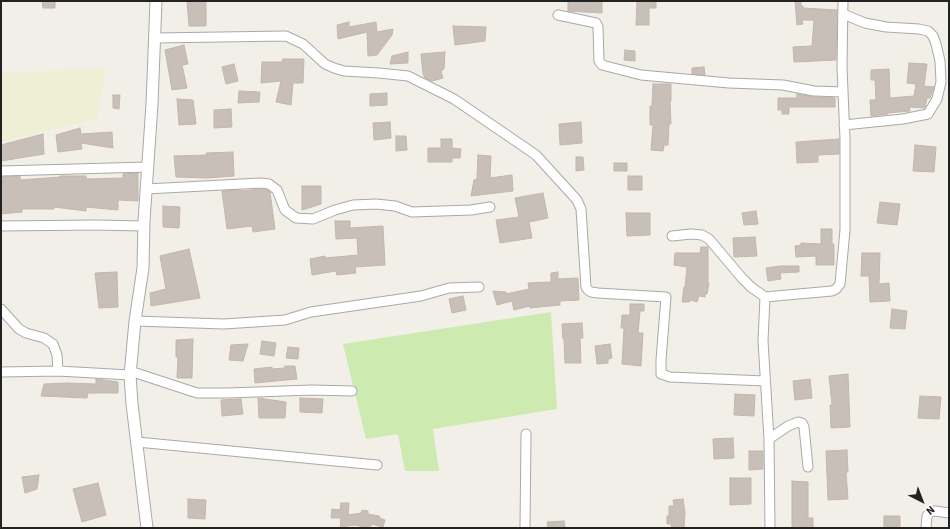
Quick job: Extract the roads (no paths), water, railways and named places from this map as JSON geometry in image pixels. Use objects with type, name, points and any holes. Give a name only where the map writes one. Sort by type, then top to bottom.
[{"type":"street","points":[[147,528],[136,442],[130,373],[143,268],[156,1]]},
{"type":"street","points":[[672,236],[691,234],[702,235],[709,239],[751,288],[765,298],[832,291],[840,284],[845,230],[843,1]]},
{"type":"street","points":[[843,14],[865,23],[886,27],[928,31],[933,36],[936,44],[940,61],[941,82],[937,100],[928,114],[903,119],[844,125]]},
{"type":"street","points":[[558,16],[596,23],[598,27],[598,61],[602,65],[647,76],[729,83],[782,85],[814,91],[843,92]]},
{"type":"street","points":[[155,38],[286,36],[303,44],[325,64],[334,68],[344,71],[408,76],[454,99],[536,155],[577,200],[581,209],[586,287],[588,290],[598,294],[666,297],[661,360],[662,374],[670,376],[765,381]]},
{"type":"street","points":[[1,171],[148,168]]},
{"type":"street","points":[[146,189],[261,183],[269,184],[276,190],[285,210],[296,218],[313,219],[335,210],[353,205],[376,204],[395,206],[412,212],[471,210],[490,207]]},
{"type":"street","points":[[1,226],[144,226]]},
{"type":"street","points":[[136,321],[224,324],[285,320],[311,312],[421,296],[449,288],[479,287]]},
{"type":"street","points":[[765,298],[763,341],[769,438],[770,528]]},
{"type":"street","points":[[1,308],[19,329],[26,333],[44,338],[53,344],[57,355],[58,372]]},
{"type":"street","points":[[1,372],[130,373],[198,393],[228,394],[312,390],[352,392]]},
{"type":"street","points":[[769,438],[788,426],[798,422],[802,423],[804,427],[808,467]]},
{"type":"street","points":[[525,528],[526,434]]},
{"type":"street","points":[[136,442],[377,465]]},
{"type":"street","points":[[926,528],[927,516],[930,512],[934,511],[949,513]]}]
